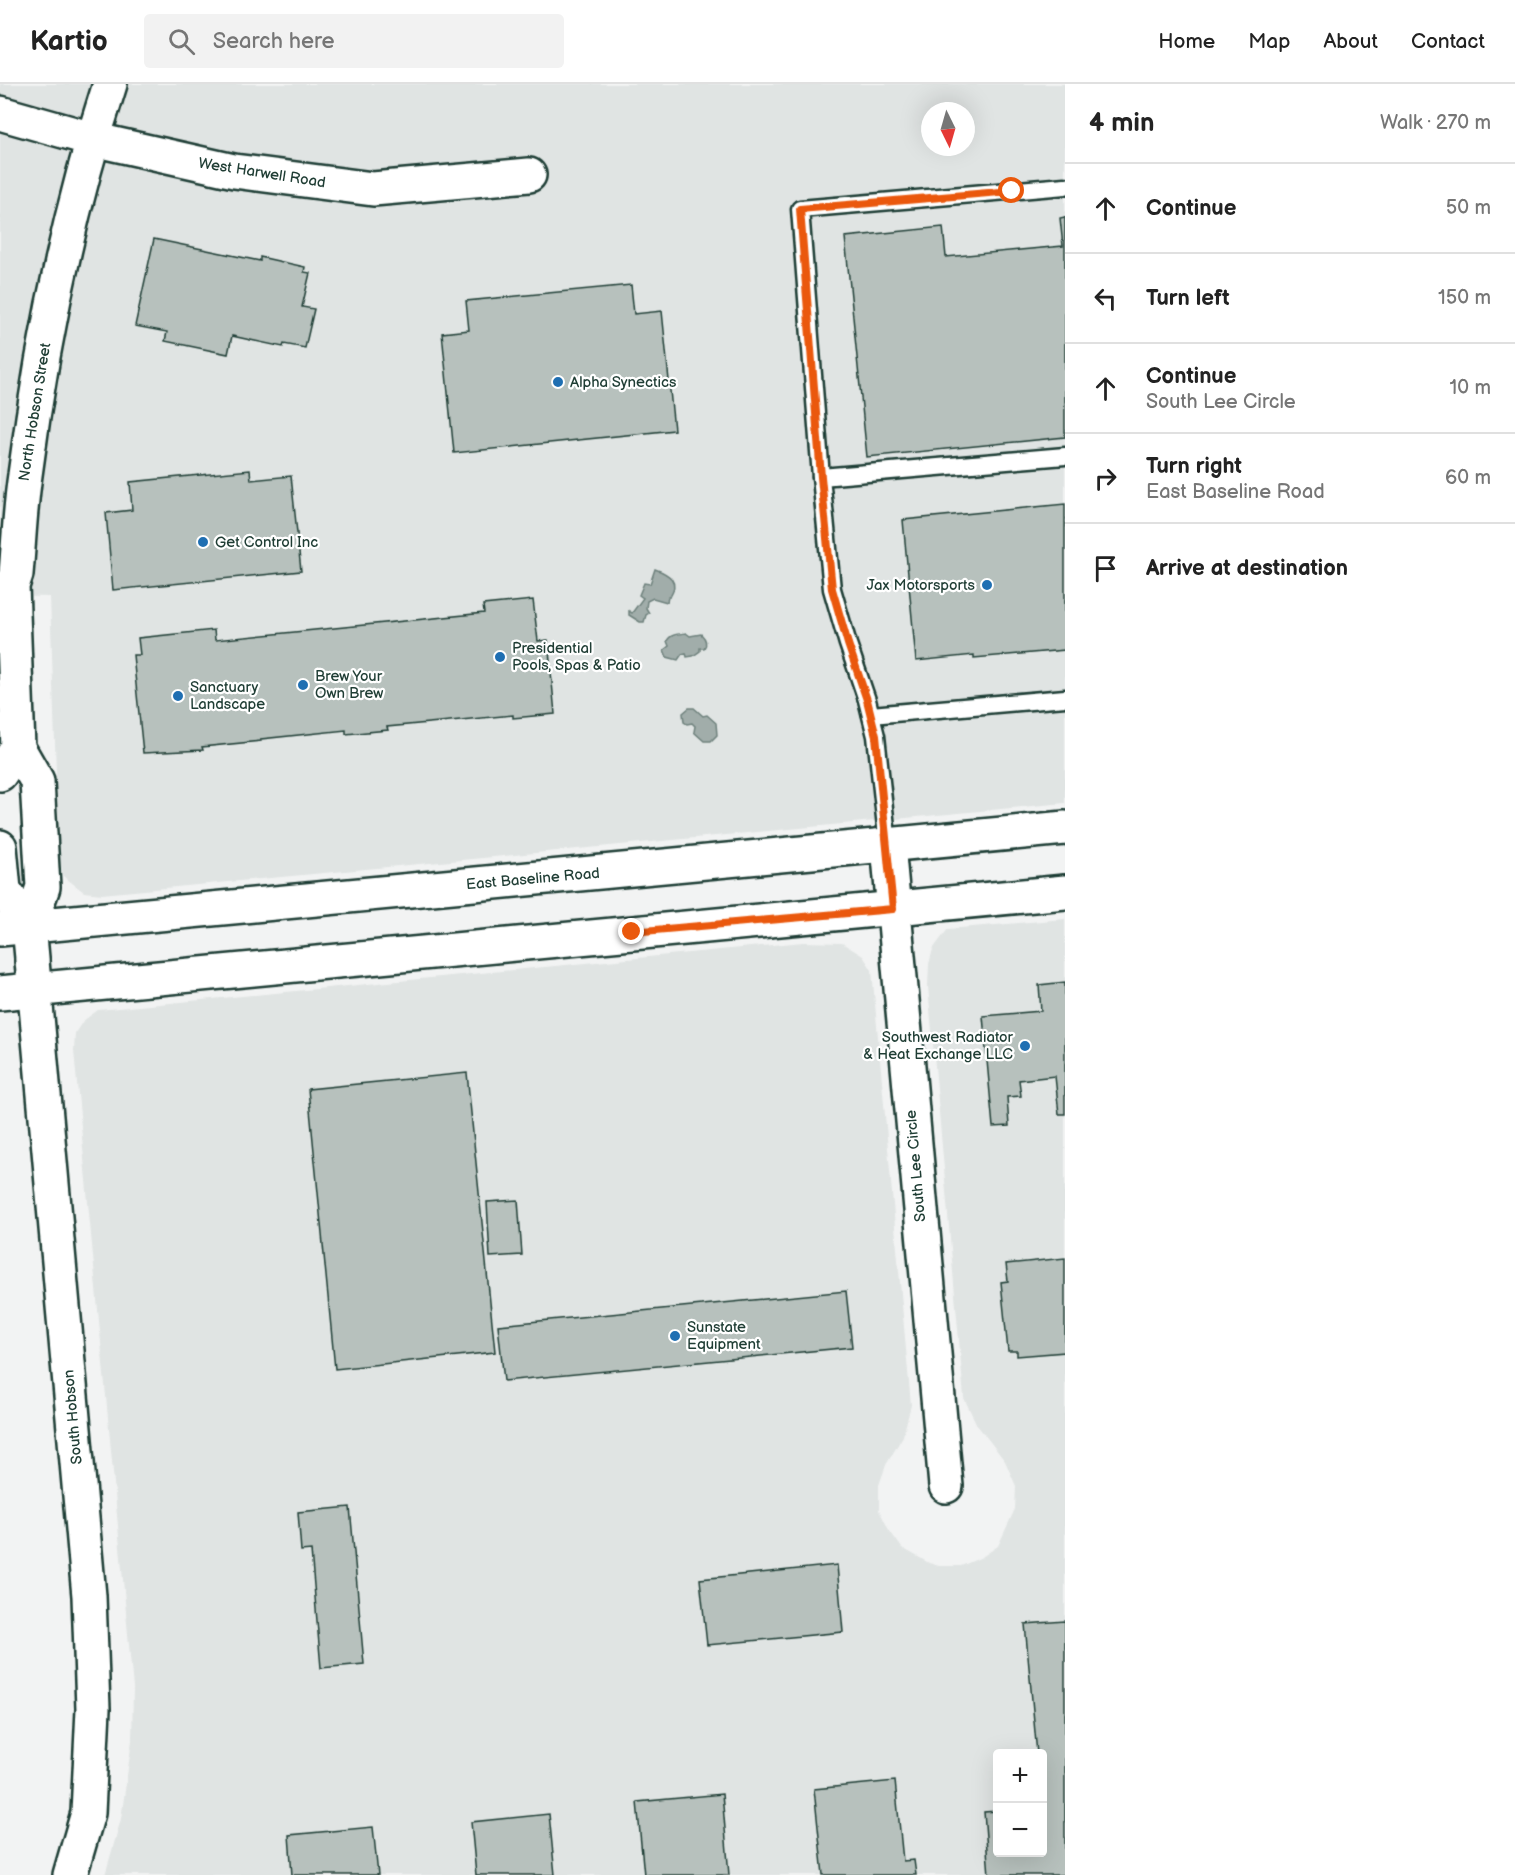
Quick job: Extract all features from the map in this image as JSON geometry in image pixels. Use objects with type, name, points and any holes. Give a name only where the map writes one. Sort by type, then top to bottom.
[{"type":"street","name":"North Hobson Street","points":[[15,928],[43,887],[37,780],[9,761],[12,586],[16,574],[24,476],[51,306],[92,139],[110,84]]},
{"type":"street","name":"West Harwell Road","points":[[0,113],[92,139],[234,171],[373,189],[529,175]]},
{"type":"street","name":"East Baseline Road","points":[[15,928],[1065,828]]},
{"type":"street","name":"South Lee Circle","points":[[888,845],[946,1486]]},
{"type":"street","name":"North Hobson Street","points":[[0,847],[4,890],[15,928],[33,974]]},
{"type":"street","points":[[0,993],[33,974],[893,909],[1065,892]]},
{"type":"street","name":"South Hobson","points":[[33,974],[89,1596],[93,1709],[88,1813],[70,1875]]},
{"type":"lane","points":[[888,845],[876,736],[832,589],[800,209],[1065,186]]},
{"type":"lane","points":[[821,477],[1065,456]]},
{"type":"lane","points":[[871,715],[1065,698]]},
{"type":"shaded area","points":[[0,84],[1065,84],[1065,803],[102,894],[84,892],[63,876],[59,860],[50,597],[0,596]]},
{"type":"shaded area","points":[[655,569],[672,579],[673,591],[667,602],[653,598],[647,601],[646,608],[649,613],[644,622],[640,622],[629,615],[629,611],[632,613],[643,598],[639,595],[644,583],[650,584]]},
{"type":"shaded area","points":[[686,633],[690,636],[701,634],[706,641],[704,648],[700,648],[700,651],[693,656],[687,657],[686,653],[682,654],[678,660],[667,657],[664,650],[669,646],[668,639]]},
{"type":"shaded area","points":[[689,708],[694,708],[703,716],[707,715],[716,723],[717,735],[711,741],[704,741],[694,732],[695,726],[692,723],[684,722],[683,713]]},
{"type":"shaded area","points":[[1065,919],[1065,1875],[105,1875],[121,1819],[132,1740],[133,1688],[74,1051],[75,1033],[83,1021],[98,1010],[803,942],[842,943],[863,956],[872,970],[911,1405],[903,1436],[886,1465],[879,1485],[879,1510],[889,1530],[902,1548],[929,1563],[939,1566],[961,1566],[982,1557],[998,1546],[1015,1509],[1016,1486],[1005,1461],[977,1425],[964,1398],[928,986],[929,964],[933,949],[948,929]]},
{"type":"building","points":[[1065,217],[1065,437],[867,457],[845,237],[943,227],[946,257],[1063,246],[1060,218]]},
{"type":"building","points":[[154,239],[260,261],[260,257],[305,267],[304,272],[310,273],[302,307],[314,309],[305,348],[284,344],[283,347],[232,336],[228,354],[165,341],[167,332],[135,326]]},
{"type":"building","name":"Alpha Synectics","points":[[631,285],[634,314],[662,311],[674,430],[454,453],[442,333],[469,330],[466,301]]},
{"type":"building","name":"Get Control Inc","points":[[250,470],[251,480],[291,476],[301,571],[113,590],[106,513],[132,510],[130,482]]},
{"type":"building","name":"Jax Motorsports","points":[[1065,504],[1065,650],[916,661],[903,520]]},
{"type":"building","points":[[533,600],[538,641],[548,640],[555,714],[513,718],[513,715],[387,727],[388,730],[346,734],[346,730],[202,747],[203,750],[143,753],[133,655],[140,655],[138,638],[214,630],[215,640],[484,613],[483,605]]},
{"type":"building","name":"Southwest Radiator & Heat Exchange LLC","points":[[1065,982],[1065,1114],[1059,1114],[1055,1076],[1019,1080],[1021,1096],[1007,1097],[1009,1126],[993,1127],[983,1016],[1041,1011],[1039,985]]},
{"type":"building","points":[[467,1073],[495,1352],[335,1369],[308,1089]]},
{"type":"building","points":[[518,1200],[522,1255],[490,1257],[487,1202]]},
{"type":"building","points":[[1065,1258],[1065,1352],[1017,1356],[1017,1351],[1008,1351],[1001,1282],[1008,1281],[1006,1264]]},
{"type":"building","name":"Sunstate Equipment","points":[[846,1291],[852,1347],[504,1381],[498,1325]]},
{"type":"building","points":[[350,1507],[364,1664],[321,1668],[311,1550],[301,1551],[298,1512]]},
{"type":"building","points":[[837,1565],[843,1632],[707,1645],[700,1579]]},
{"type":"building","points":[[1065,1621],[1065,1875],[989,1875],[984,1812],[993,1811],[993,1857],[1047,1857],[1047,1749],[1037,1749],[1025,1624]]},
{"type":"building","points":[[895,1781],[903,1861],[914,1860],[916,1875],[823,1875],[814,1789]]},
{"type":"building","points":[[722,1794],[729,1875],[644,1875],[637,1802]]},
{"type":"building","points":[[549,1814],[555,1875],[476,1875],[471,1822]]},
{"type":"building","points":[[373,1827],[378,1875],[292,1875],[289,1835]]},
{"type":"place","name":"Alpha Synectics","points":[[558,382]]},
{"type":"place","name":"Get Control Inc","points":[[203,542]]},
{"type":"place","name":"Jax Motorsports","points":[[987,585]]},
{"type":"place","name":"Presidential Pools, Spas & Patio","points":[[500,657]]},
{"type":"place","name":"Brew Your Own Brew","points":[[303,685]]},
{"type":"place","name":"Sanctuary Landscape","points":[[178,696]]},
{"type":"place","name":"Southwest Radiator & Heat Exchange LLC","points":[[1025,1046]]},
{"type":"place","name":"Sunstate Equipment","points":[[675,1336]]},
{"type":"route","points":[[632,932],[893,909],[876,736],[832,589],[800,209],[1012,191]]}]
